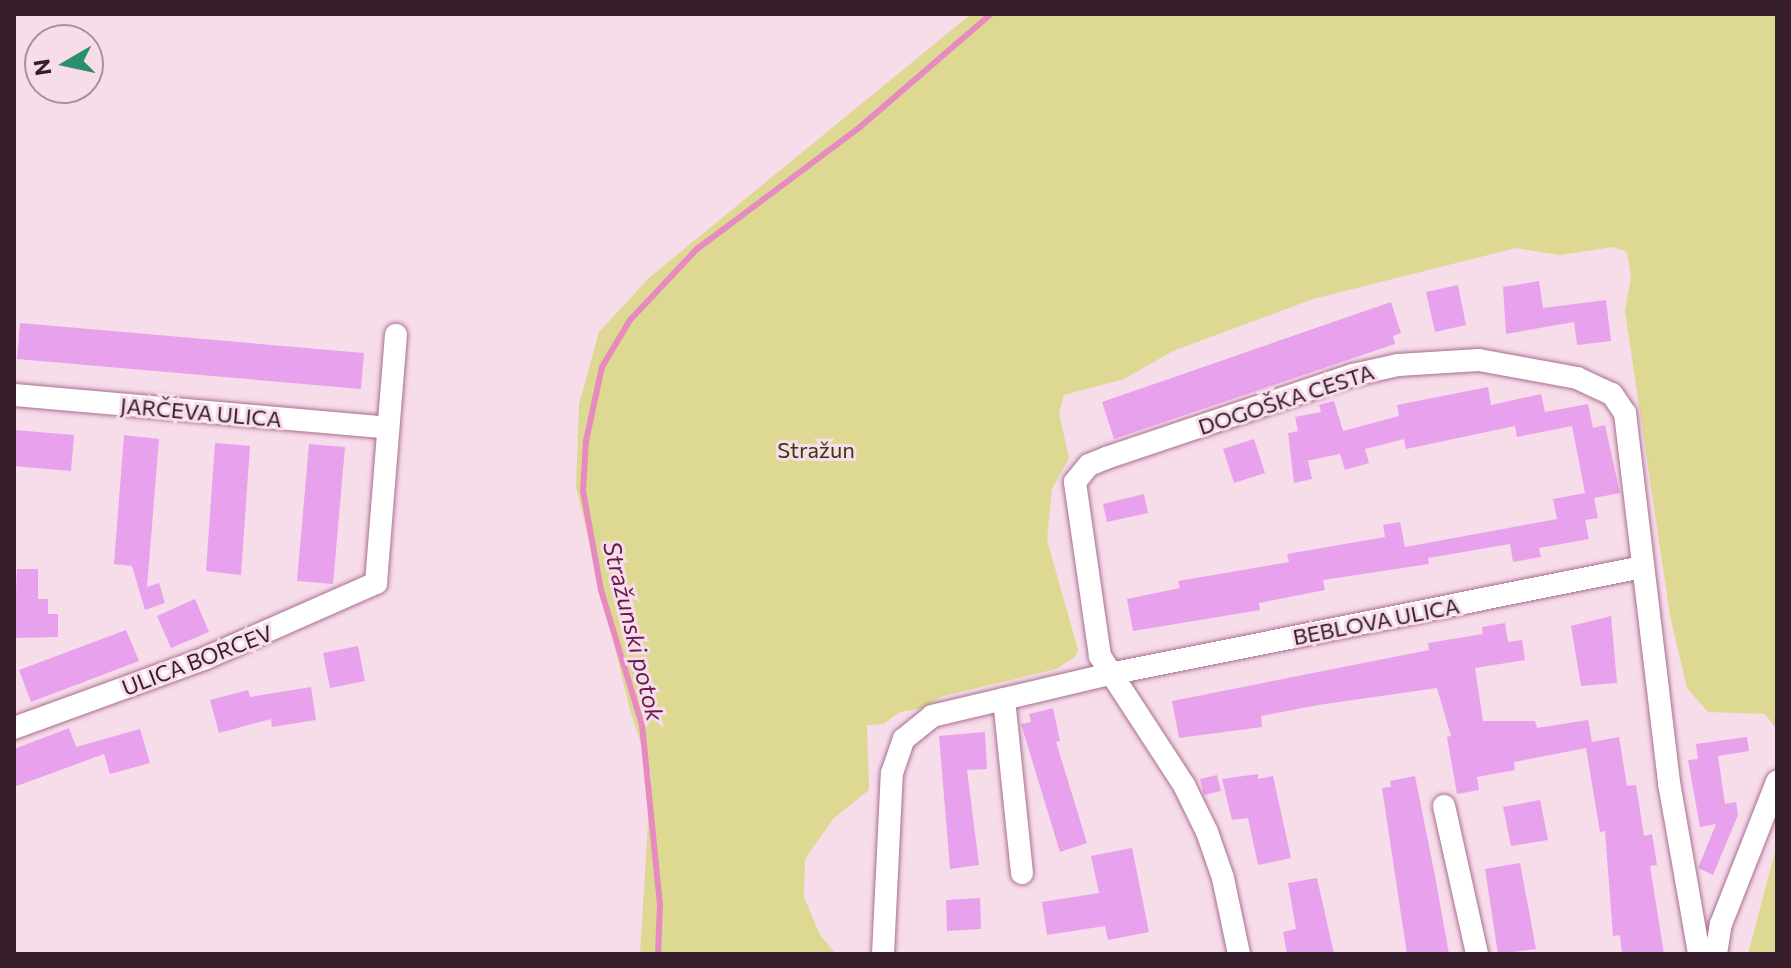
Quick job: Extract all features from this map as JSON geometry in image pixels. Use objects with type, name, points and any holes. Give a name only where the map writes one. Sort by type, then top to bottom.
[{"type":"street","points":[[388,428],[396,335]]},
{"type":"street","name":"DOGOŠKA CESTA","points":[[1239,954],[1223,878],[1207,832],[1184,785],[1100,656],[1075,505],[1075,482],[1089,465],[1378,368],[1479,360],[1518,364],[1577,378],[1612,394],[1630,429],[1642,567],[1669,783],[1699,954]]},
{"type":"street","name":"JARČEVA ULICA","points":[[14,395],[388,428]]},
{"type":"street","name":"ULICA BORCEV","points":[[14,728],[206,658],[376,583],[388,428]]},
{"type":"street","name":"BEBLOVA ULICA","points":[[883,954],[888,802],[895,757],[915,727],[932,716],[1110,674],[1642,567]]},
{"type":"street","points":[[1004,699],[1022,873]]},
{"type":"street","points":[[1716,954],[1721,924],[1777,782]]},
{"type":"street","points":[[1444,806],[1477,954]]},
{"type":"green space","name":"Stražun","points":[[971,14],[1777,14],[1777,730],[1765,714],[1708,712],[1687,688],[1670,616],[1625,311],[1631,277],[1627,252],[1613,247],[1560,255],[1516,248],[1313,299],[1173,351],[1124,379],[1064,395],[1059,413],[1069,458],[1052,489],[1047,540],[1078,650],[1075,657],[1056,669],[940,697],[924,708],[900,712],[883,724],[867,725],[869,790],[834,818],[805,859],[804,897],[820,935],[836,954],[640,954],[651,775],[630,710],[576,487],[579,404],[599,332],[650,277]]},
{"type":"green space","points":[[1777,844],[1777,954],[1748,954]]},
{"type":"building","points":[[1539,281],[1543,308],[1606,300],[1611,341],[1577,345],[1574,322],[1506,334],[1503,287]]},
{"type":"building","points":[[1458,285],[1466,325],[1435,332],[1426,292]]},
{"type":"building","points":[[1391,302],[1401,333],[1393,336],[1395,344],[1114,439],[1102,402]]},
{"type":"building","points":[[20,323],[364,353],[361,389],[17,359]]},
{"type":"building","points":[[1488,387],[1491,405],[1541,394],[1545,412],[1588,404],[1593,428],[1605,425],[1620,493],[1594,498],[1598,518],[1585,520],[1589,539],[1539,548],[1541,557],[1513,562],[1510,544],[1428,558],[1429,564],[1323,580],[1325,590],[1259,603],[1260,610],[1133,631],[1127,599],[1180,588],[1178,581],[1289,562],[1287,554],[1385,537],[1383,525],[1400,522],[1405,547],[1557,519],[1553,499],[1585,493],[1572,426],[1517,437],[1515,426],[1406,449],[1404,439],[1365,449],[1369,463],[1345,470],[1340,454],[1296,463],[1308,461],[1312,479],[1294,483],[1288,433],[1298,431],[1295,417],[1321,412],[1319,405],[1334,401],[1343,431],[1399,416],[1397,405]]},
{"type":"building","points":[[14,430],[74,435],[71,471],[14,466]]},
{"type":"building","points":[[124,435],[159,439],[147,587],[159,583],[165,603],[145,610],[132,566],[114,564]]},
{"type":"building","points":[[1254,439],[1265,473],[1234,483],[1223,449]]},
{"type":"building","points":[[215,443],[250,446],[241,575],[206,571]]},
{"type":"building","points":[[309,444],[345,447],[333,584],[297,581]]},
{"type":"building","points":[[1144,494],[1148,513],[1107,522],[1103,504]]},
{"type":"building","points":[[17,569],[38,569],[38,599],[48,599],[48,614],[58,614],[58,637],[14,638]]},
{"type":"building","points":[[195,599],[209,632],[171,648],[157,616]]},
{"type":"building","points":[[1611,616],[1617,683],[1581,686],[1571,626]]},
{"type":"building","points":[[1505,623],[1508,642],[1522,640],[1525,660],[1475,668],[1483,721],[1535,721],[1537,728],[1588,720],[1592,742],[1619,737],[1627,786],[1636,785],[1644,836],[1652,834],[1657,865],[1650,866],[1664,954],[1622,954],[1620,935],[1613,936],[1605,831],[1600,832],[1586,748],[1514,762],[1515,770],[1477,777],[1479,790],[1457,794],[1447,737],[1451,736],[1437,688],[1261,716],[1262,727],[1179,738],[1172,701],[1429,650],[1428,643],[1483,634],[1482,627]]},
{"type":"building","points":[[126,630],[139,661],[31,702],[19,670]]},
{"type":"building","points":[[358,646],[365,681],[330,688],[323,653]]},
{"type":"building","points":[[311,687],[316,720],[272,727],[271,719],[219,733],[210,700],[248,690],[250,697]]},
{"type":"building","points":[[1053,708],[1060,741],[1056,742],[1087,843],[1060,852],[1021,724],[1031,722],[1029,714]]},
{"type":"building","points":[[69,728],[76,747],[140,729],[150,763],[110,774],[104,754],[14,787],[14,749]]},
{"type":"building","points":[[985,732],[987,769],[967,770],[979,865],[950,869],[939,736]]},
{"type":"building","points":[[1747,737],[1749,751],[1718,756],[1725,804],[1736,802],[1738,815],[1713,875],[1698,868],[1716,824],[1700,827],[1688,760],[1698,759],[1696,744]]},
{"type":"building","points":[[1258,774],[1258,779],[1273,776],[1291,858],[1258,865],[1248,818],[1232,820],[1222,779]]},
{"type":"building","points":[[1217,775],[1221,791],[1204,795],[1200,779]]},
{"type":"building","points":[[1415,776],[1449,954],[1407,954],[1382,788],[1391,787],[1390,781]]},
{"type":"building","points":[[1540,800],[1548,840],[1511,846],[1503,807]]},
{"type":"building","points":[[1132,848],[1149,932],[1108,940],[1105,926],[1047,935],[1042,902],[1099,893],[1091,856]]},
{"type":"building","points":[[1520,863],[1536,949],[1498,954],[1485,869]]},
{"type":"building","points":[[1317,878],[1334,954],[1287,954],[1283,932],[1296,929],[1288,883]]},
{"type":"building","points":[[980,898],[981,929],[947,931],[946,900]]},
{"type":"waterway","name":"Stražunski potok","points":[[658,954],[660,905],[642,725],[601,590],[583,491],[586,441],[602,367],[630,320],[697,249],[860,127],[991,14]]}]
